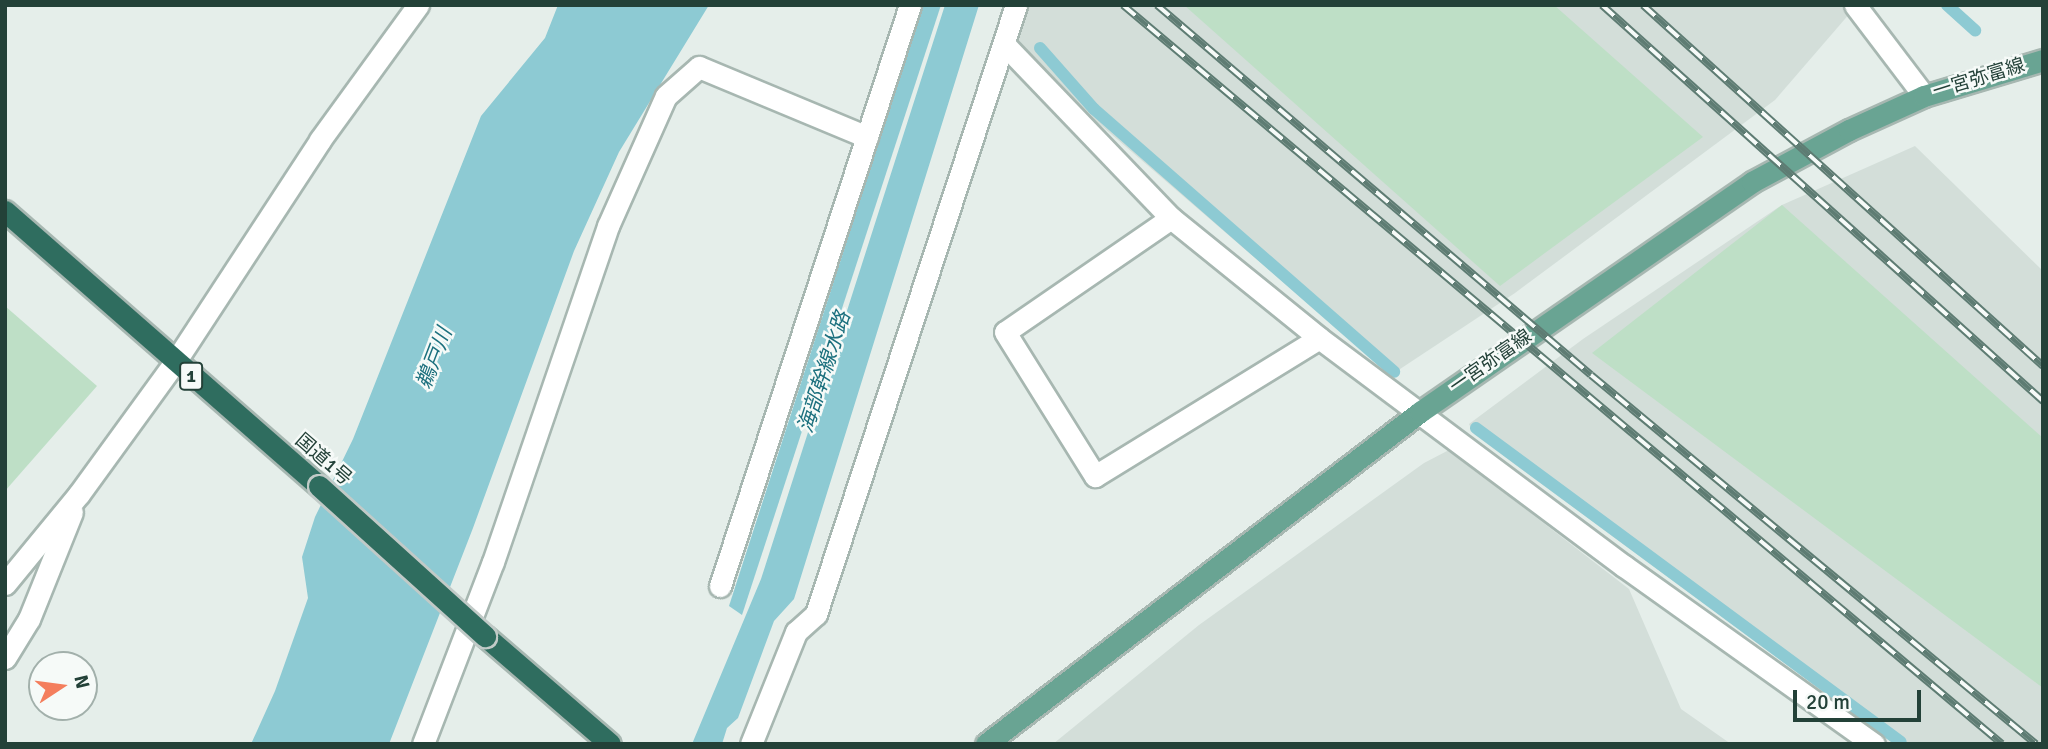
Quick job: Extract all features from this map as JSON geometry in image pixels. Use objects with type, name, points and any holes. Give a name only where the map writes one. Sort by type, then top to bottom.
[{"type":"highway","name":"国道1号","points":[[5,211],[610,744]]},
{"type":"main road","name":"一宮弥富線","points":[[986,744],[1420,412],[1752,182],[1849,130],[1924,96],[2043,60]]},
{"type":"street","points":[[5,584],[79,494],[175,362],[320,139],[418,5]]},
{"type":"street","points":[[720,586],[911,5]]},
{"type":"street","points":[[751,744],[796,632],[816,614],[1016,5]]},
{"type":"street","points":[[1855,5],[1924,96]]},
{"type":"street","points":[[1005,45],[1171,218],[1319,338],[1624,566],[1874,744]]},
{"type":"street","points":[[423,744],[493,562],[608,226],[666,96],[699,67],[867,136]]},
{"type":"street","points":[[1171,218],[1005,332],[1095,476],[1319,338]]},
{"type":"street","points":[[5,658],[29,620],[79,494]]},
{"type":"shaded area","points":[[1027,5],[1857,5],[1775,100],[1515,293],[1391,375],[1089,115],[1017,45]]},
{"type":"shaded area","points":[[1915,146],[2043,271],[2043,744],[1894,744],[1474,434],[1469,424],[1583,339],[1782,205]]},
{"type":"shaded area","points":[[1449,450],[1629,589],[1681,709],[1731,744],[1053,744],[1199,625],[1424,463]]},
{"type":"green space","points":[[1184,5],[1554,5],[1703,137],[1500,286]]},
{"type":"green space","points":[[1782,205],[2043,438],[2043,688],[1592,353]]},
{"type":"green space","points":[[5,306],[97,386],[5,491]]},
{"type":"water","name":"鵜戸川","points":[[558,5],[709,5],[619,152],[574,251],[473,528],[389,744],[251,744],[275,691],[308,598],[302,557],[315,517],[353,439],[481,116],[545,38]]},
{"type":"water","points":[[923,5],[941,5],[742,615],[729,606]]},
{"type":"water","points":[[945,5],[979,5],[794,599],[774,621],[738,718],[727,728],[722,744],[692,744],[761,579]]},
{"type":"waterway","points":[[1947,5],[1975,30]]},
{"type":"waterway","points":[[1040,48],[1094,109],[1394,372]]},
{"type":"waterway","points":[[1476,428],[1901,742]]},
{"type":"railway","points":[[1123,5],[2002,744]]},
{"type":"railway","points":[[1157,5],[1591,375],[2036,744]]},
{"type":"railway","points":[[1602,5],[2043,401]]},
{"type":"railway","points":[[1643,5],[2043,366]]},
{"type":"water label","name":"海部幹線水路","points":[[824,372]]}]
